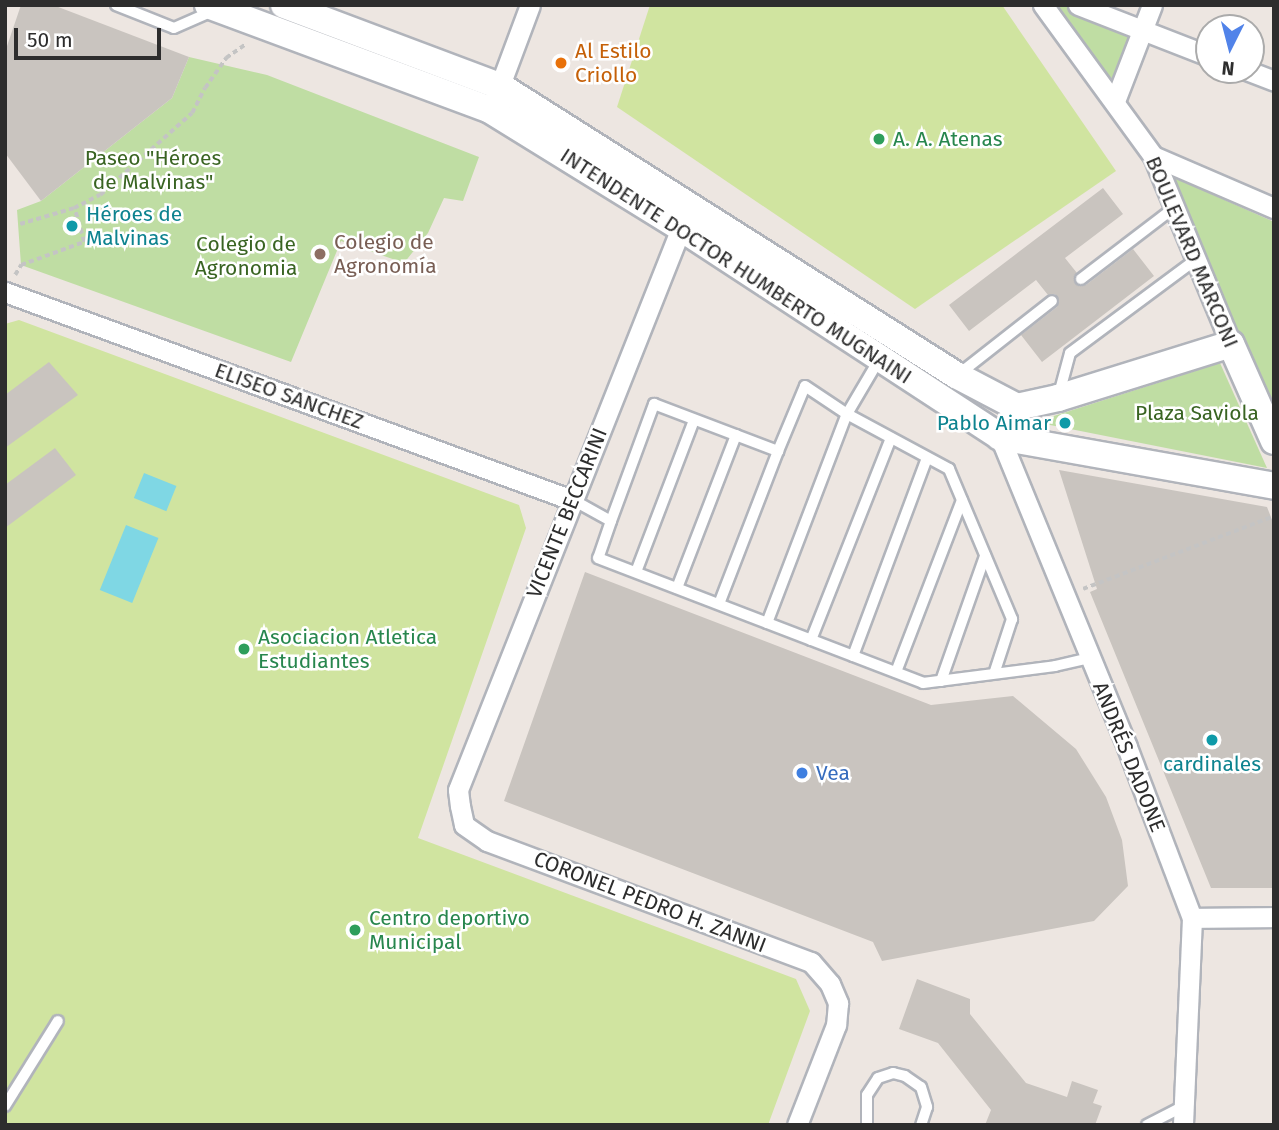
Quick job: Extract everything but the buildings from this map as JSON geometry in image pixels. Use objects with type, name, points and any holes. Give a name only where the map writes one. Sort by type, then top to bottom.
[{"type":"main road","name":"INTENDENTE DOCTOR HUMBERTO MUGNAINI","points":[[284,5],[495,98],[686,216],[956,376],[1017,407]]},
{"type":"main road","name":"INTENDENTE DOCTOR HUMBERTO MUGNAINI","points":[[213,7],[262,15],[495,98]]},
{"type":"main road","name":"INTENDENTE DOCTOR HUMBERTO MUGNAINI","points":[[686,216],[880,358],[1000,437],[1274,486]]},
{"type":"main road","points":[[1017,407],[1058,398],[1231,344]]},
{"type":"main road","name":"BOULEVARD MARCONI","points":[[1231,344],[1274,441]]},
{"type":"street","points":[[495,98],[530,5]]},
{"type":"street","name":"BOULEVARD MARCONI","points":[[1044,5],[1153,156],[1231,344]]},
{"type":"street","points":[[1078,5],[1195,50]]},
{"type":"street","points":[[1115,102],[1152,5]]},
{"type":"street","points":[[1153,156],[1274,208]]},
{"type":"street","name":"VICENTE BECCARINI","points":[[464,825],[458,790],[686,216]]},
{"type":"street","name":"ELISEO SANCHEZ","points":[[5,292],[572,500]]},
{"type":"street","points":[[1000,437],[1017,407]]},
{"type":"street","name":"ANDRÉS DADONE","points":[[1000,437],[1192,918],[1184,1115]]},
{"type":"street","name":"CORONEL PEDRO H. ZANNI","points":[[464,825],[487,841],[811,962],[830,984],[838,1003],[836,1025],[797,1125]]},
{"type":"street","points":[[1192,918],[1274,917]]},
{"type":"lane","points":[[116,5],[174,27],[213,7]]},
{"type":"lane","points":[[1081,279],[1174,208]]},
{"type":"lane","points":[[1058,398],[1070,353],[1195,260]]},
{"type":"lane","points":[[956,376],[1052,301]]},
{"type":"lane","points":[[767,623],[847,414],[880,358]]},
{"type":"lane","points":[[719,604],[805,386],[847,414],[949,469],[1012,620],[995,671]]},
{"type":"lane","points":[[778,451],[654,404],[598,558],[923,683],[995,671],[1055,666],[1090,658]]},
{"type":"lane","points":[[636,572],[694,419]]},
{"type":"lane","points":[[677,588],[736,435]]},
{"type":"lane","points":[[811,640],[891,438]]},
{"type":"lane","points":[[853,656],[927,457]]},
{"type":"lane","points":[[572,500],[611,521]]},
{"type":"lane","points":[[896,672],[962,500]]},
{"type":"lane","points":[[941,681],[985,555]]},
{"type":"lane","points":[[5,1106],[58,1021]]},
{"type":"lane","points":[[867,1125],[867,1095],[877,1078],[893,1073],[905,1076],[920,1087],[927,1107],[921,1125]]},
{"type":"lane","points":[[1147,1125],[1184,1115]]},
{"type":"path","points":[[20,223],[74,208],[100,195],[192,113],[226,58],[250,41],[262,15]]},
{"type":"path","points":[[21,265],[84,242],[74,208]]},
{"type":"path","points":[[1065,596],[1274,516]]},
{"type":"green space","name":"A. A. Atenas","points":[[650,5],[1002,5],[1116,171],[915,309],[617,107]]},
{"type":"green space","points":[[1053,5],[1065,5],[1132,34],[1112,87]]},
{"type":"green space","name":"Colegio de Agronomia","points":[[189,57],[267,75],[479,157],[463,201],[444,198],[428,233],[404,263],[341,241],[291,362],[21,265],[17,210],[41,201],[172,98]]},
{"type":"green space","points":[[1173,177],[1274,222],[1274,418]]},
{"type":"green space","points":[[19,320],[519,505],[526,528],[418,838],[796,979],[810,1011],[768,1125],[5,1125],[5,324]]},
{"type":"green space","name":"Plaza Saviola","points":[[1220,363],[1267,468],[1035,422]]},
{"type":"water","points":[[144,473],[176,486],[166,511],[134,498]]},
{"type":"water","points":[[126,525],[158,538],[132,603],[100,590]]},
{"type":"place","name":"Al Estilo Criollo","points":[[561,63]]},
{"type":"place","name":"A. A. Atenas","points":[[879,139]]},
{"type":"place","name":"Héroes de Malvinas","points":[[72,226]]},
{"type":"place","name":"Colegio de Agronomía","points":[[320,254]]},
{"type":"place","name":"Pablo Aimar","points":[[1065,423]]},
{"type":"place","name":"Asociacion Atletica Estudiantes","points":[[244,649]]},
{"type":"place","name":"cardinales","points":[[1212,740]]},
{"type":"place","name":"Vea","points":[[802,773]]},
{"type":"place","name":"Centro deportivo Municipal","points":[[355,930]]},
{"type":"park label","name":"Paseo \"Héroes de Malvinas\"","points":[[153,170]]}]
